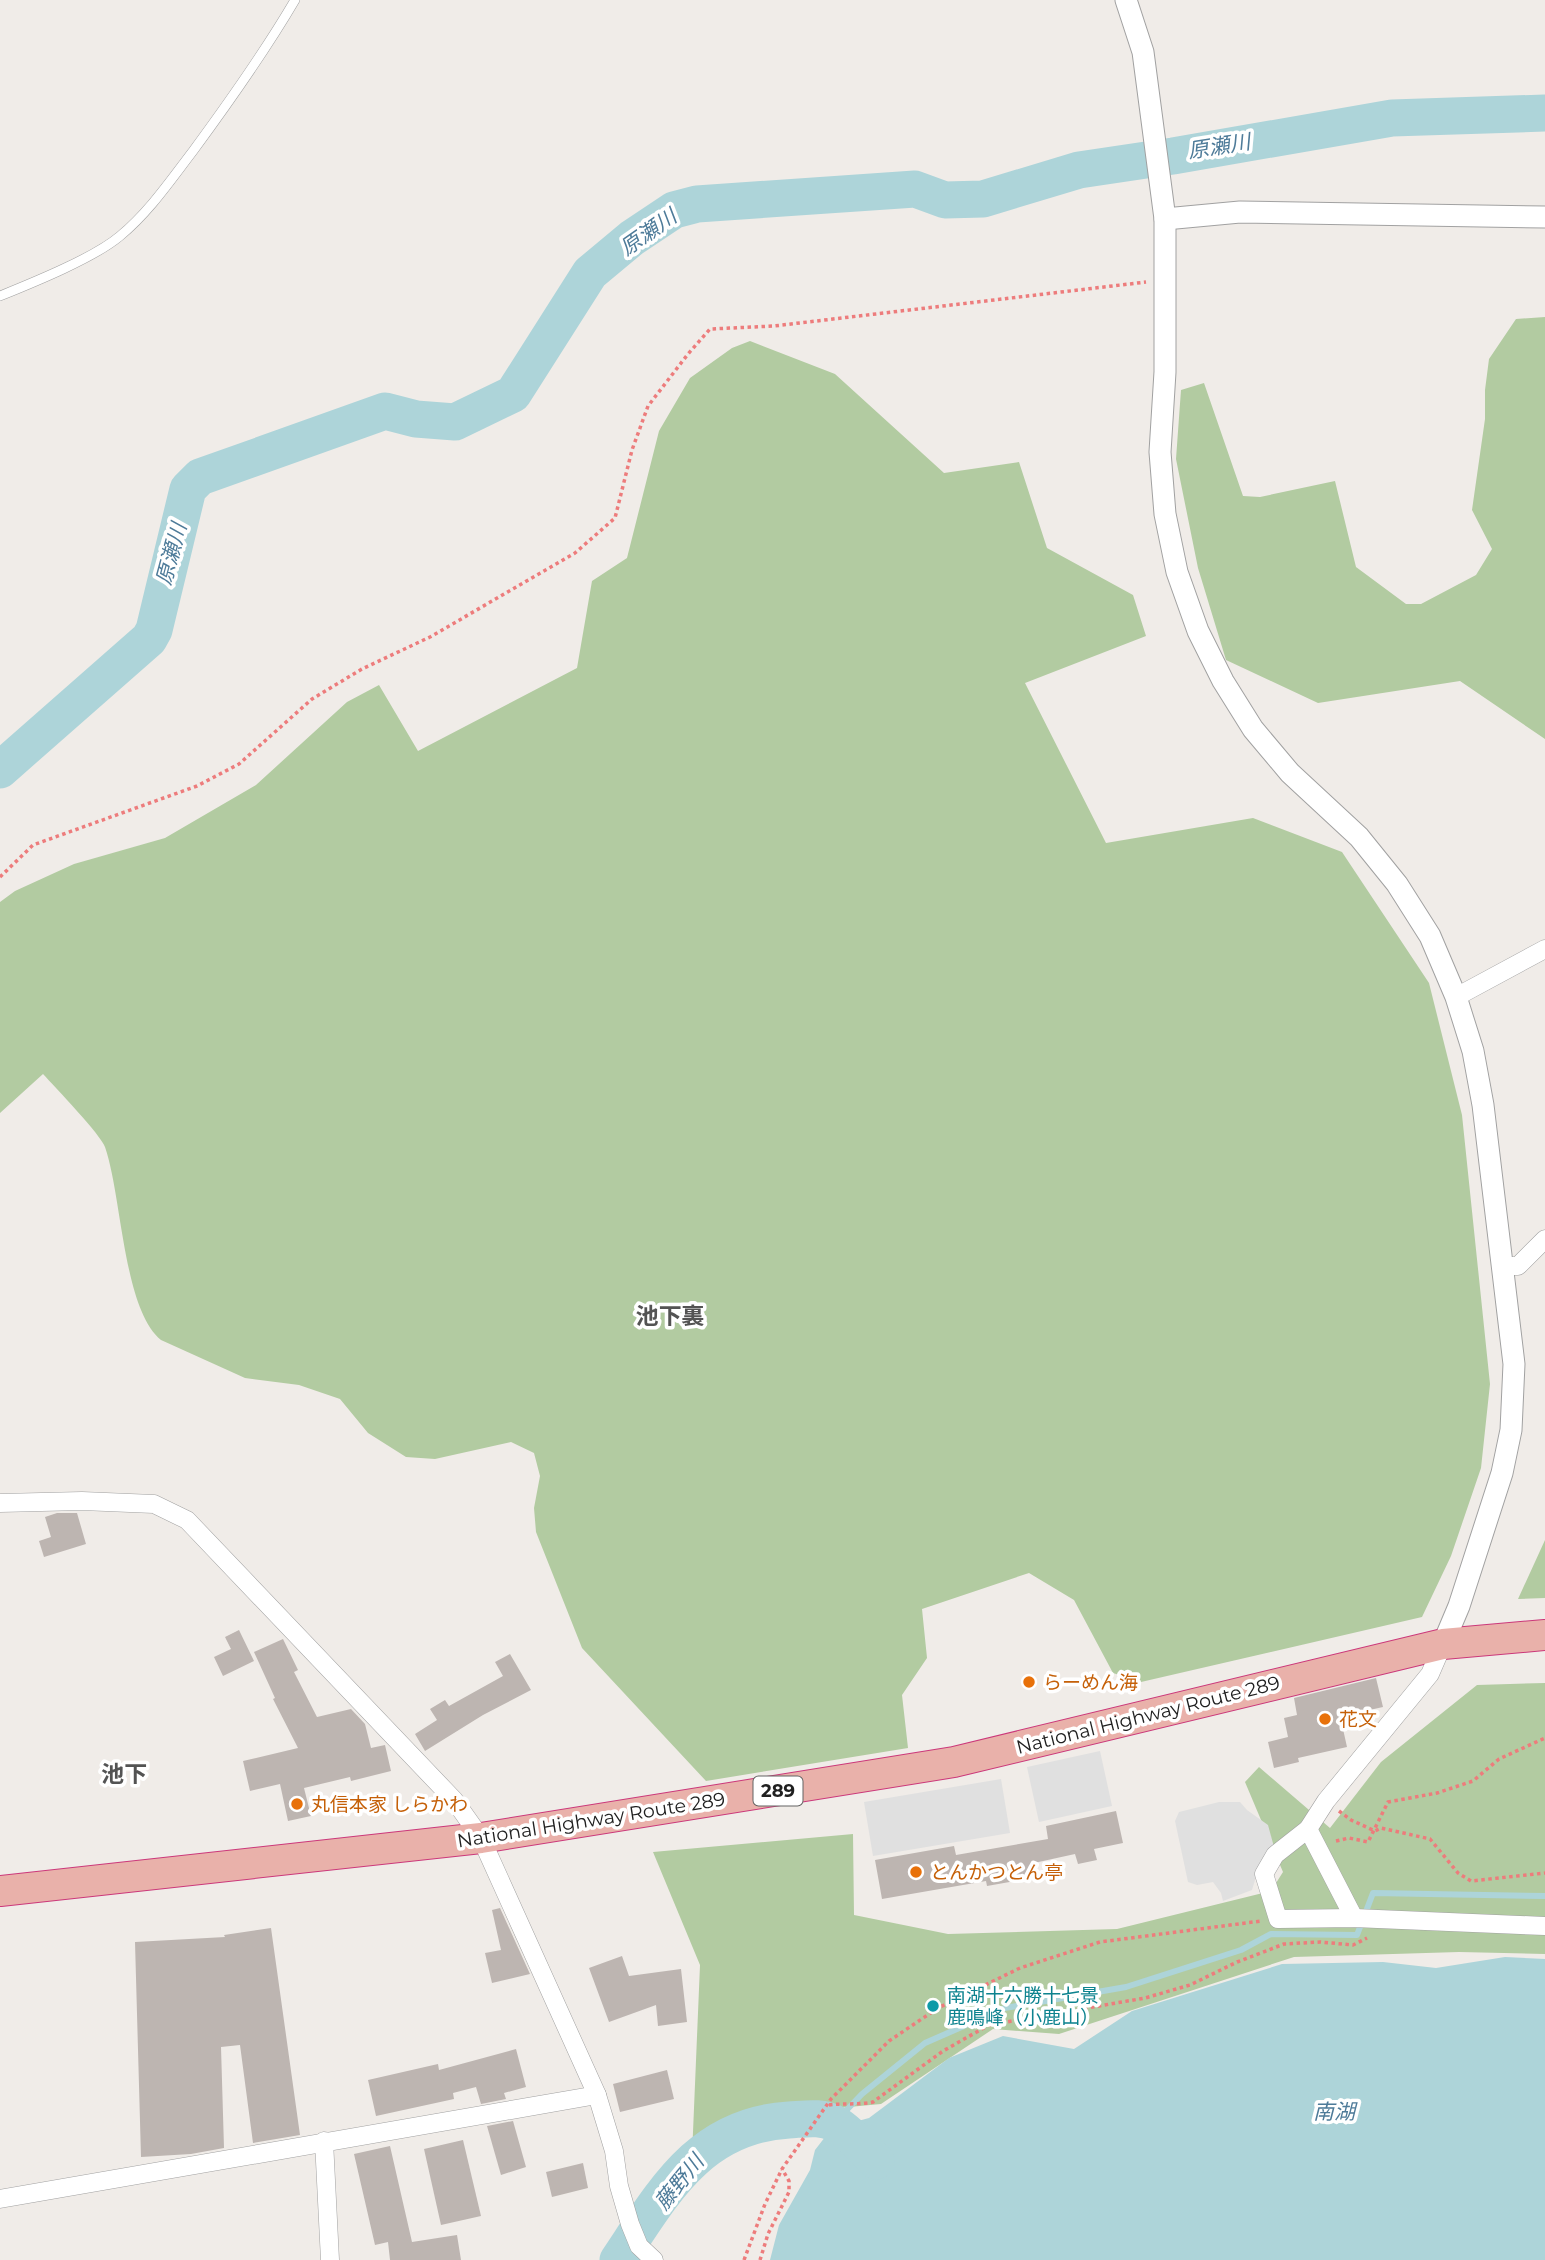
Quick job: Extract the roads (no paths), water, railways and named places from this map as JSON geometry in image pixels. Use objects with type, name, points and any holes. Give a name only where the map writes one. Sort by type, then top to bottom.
[{"type":"highway","name":"National Highway Route 289","points":[[0,1891],[481,1838],[954,1762],[1443,1644],[1545,1635]]},
{"type":"street","points":[[1126,0],[1143,52],[1165,219],[1165,372],[1160,452],[1165,514],[1177,572],[1198,631],[1223,681],[1253,729],[1290,773],[1359,837],[1397,884],[1430,936],[1456,997],[1473,1051],[1483,1105],[1514,1364],[1511,1430],[1498,1484],[1458,1606],[1430,1674],[1326,1801],[1308,1829],[1275,1855],[1264,1874],[1279,1919],[1354,1918],[1545,1926]]},
{"type":"street","points":[[1165,219],[1240,212],[1545,217]]},
{"type":"street","points":[[1456,997],[1545,949]]},
{"type":"street","points":[[1502,1266],[1518,1266],[1545,1239]]},
{"type":"street","points":[[0,1503],[82,1501],[153,1504],[187,1520],[454,1800],[481,1838],[597,2095],[614,2151],[619,2186],[630,2224],[639,2246],[654,2260]]},
{"type":"street","points":[[1308,1829],[1354,1918]]},
{"type":"street","points":[[0,2199],[597,2095]]},
{"type":"street","points":[[324,2141],[330,2260]]},
{"type":"lane","points":[[0,296],[99,250],[118,238],[138,219],[159,197],[234,96],[295,0]]},
{"type":"water","name":"南湖","points":[[1505,1957],[1545,1959],[1545,2260],[770,2260],[779,2225],[810,2170],[815,2150],[832,2128],[869,2118],[949,2058],[1003,2036],[1074,2049],[1132,2011],[1282,1964],[1383,1962],[1436,1968]]},
{"type":"waterway","name":"原瀬川","points":[[0,770],[149,639],[154,630],[188,489],[200,477],[385,411],[416,419],[455,422],[513,394],[590,273],[632,238],[674,210],[697,204],[915,189],[945,200],[983,199],[1079,170],[1392,118],[1545,113]]},
{"type":"waterway","points":[[822,2118],[838,2119],[862,2094],[925,2043],[1005,2008],[1126,1987],[1241,1950],[1271,1934],[1357,1935],[1373,1893],[1545,1896]]},
{"type":"waterway","name":"藤野川","points":[[618,2260],[668,2188],[707,2149],[731,2135],[758,2125],[789,2120],[825,2120],[847,2132],[876,2161]]},
{"type":"place","name":"らーめん海","points":[[1029,1682]]},
{"type":"place","name":"花文","points":[[1325,1719]]},
{"type":"place","name":"丸信本家 しらかわ","points":[[297,1804]]},
{"type":"place","name":"とんかつとん亭","points":[[916,1872]]},
{"type":"place","name":"南湖十六勝十七景 鹿鳴峰（小鹿山）","points":[[933,2006]]},
{"type":"district","name":"池下裏","points":[[670,1316]]},
{"type":"district","name":"池下","points":[[124,1774]]}]
